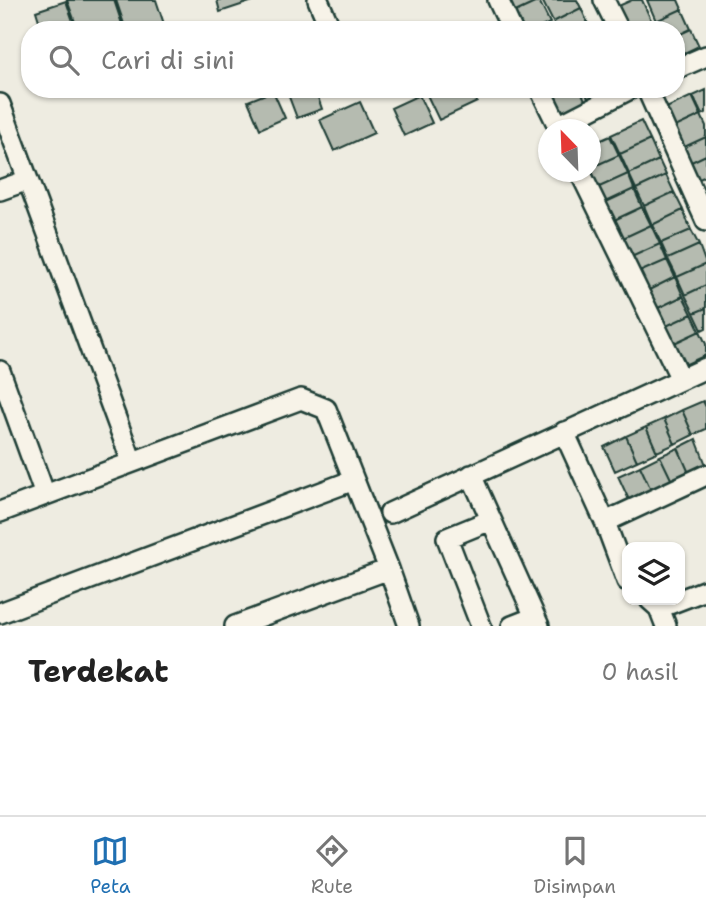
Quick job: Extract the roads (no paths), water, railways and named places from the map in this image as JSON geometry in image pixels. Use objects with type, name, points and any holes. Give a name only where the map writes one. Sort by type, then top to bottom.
[{"type":"street","points":[[318,0],[327,21]]},
{"type":"street","points":[[498,0],[508,21]]},
{"type":"street","points":[[604,0],[614,21]]},
{"type":"street","points":[[685,65],[706,56]]},
{"type":"street","points":[[544,98],[555,119]]},
{"type":"street","points":[[574,119],[613,98]]},
{"type":"street","points":[[651,98],[706,221]]},
{"type":"street","points":[[0,104],[132,462]]},
{"type":"street","points":[[0,190],[28,180]]},
{"type":"street","points":[[585,182],[681,379]]},
{"type":"street","points":[[390,513],[706,368]]},
{"type":"street","points":[[0,372],[45,495]]},
{"type":"street","points":[[0,512],[301,399],[326,409],[409,626]]},
{"type":"street","points":[[564,432],[605,522],[622,568]]},
{"type":"street","points":[[471,475],[537,622],[512,626]]},
{"type":"street","points":[[605,522],[706,475]]},
{"type":"street","points":[[0,613],[354,480]]},
{"type":"street","points":[[481,626],[447,538],[491,520]]},
{"type":"street","points":[[234,626],[389,569]]},
{"type":"street","points":[[658,611],[706,590]]}]
